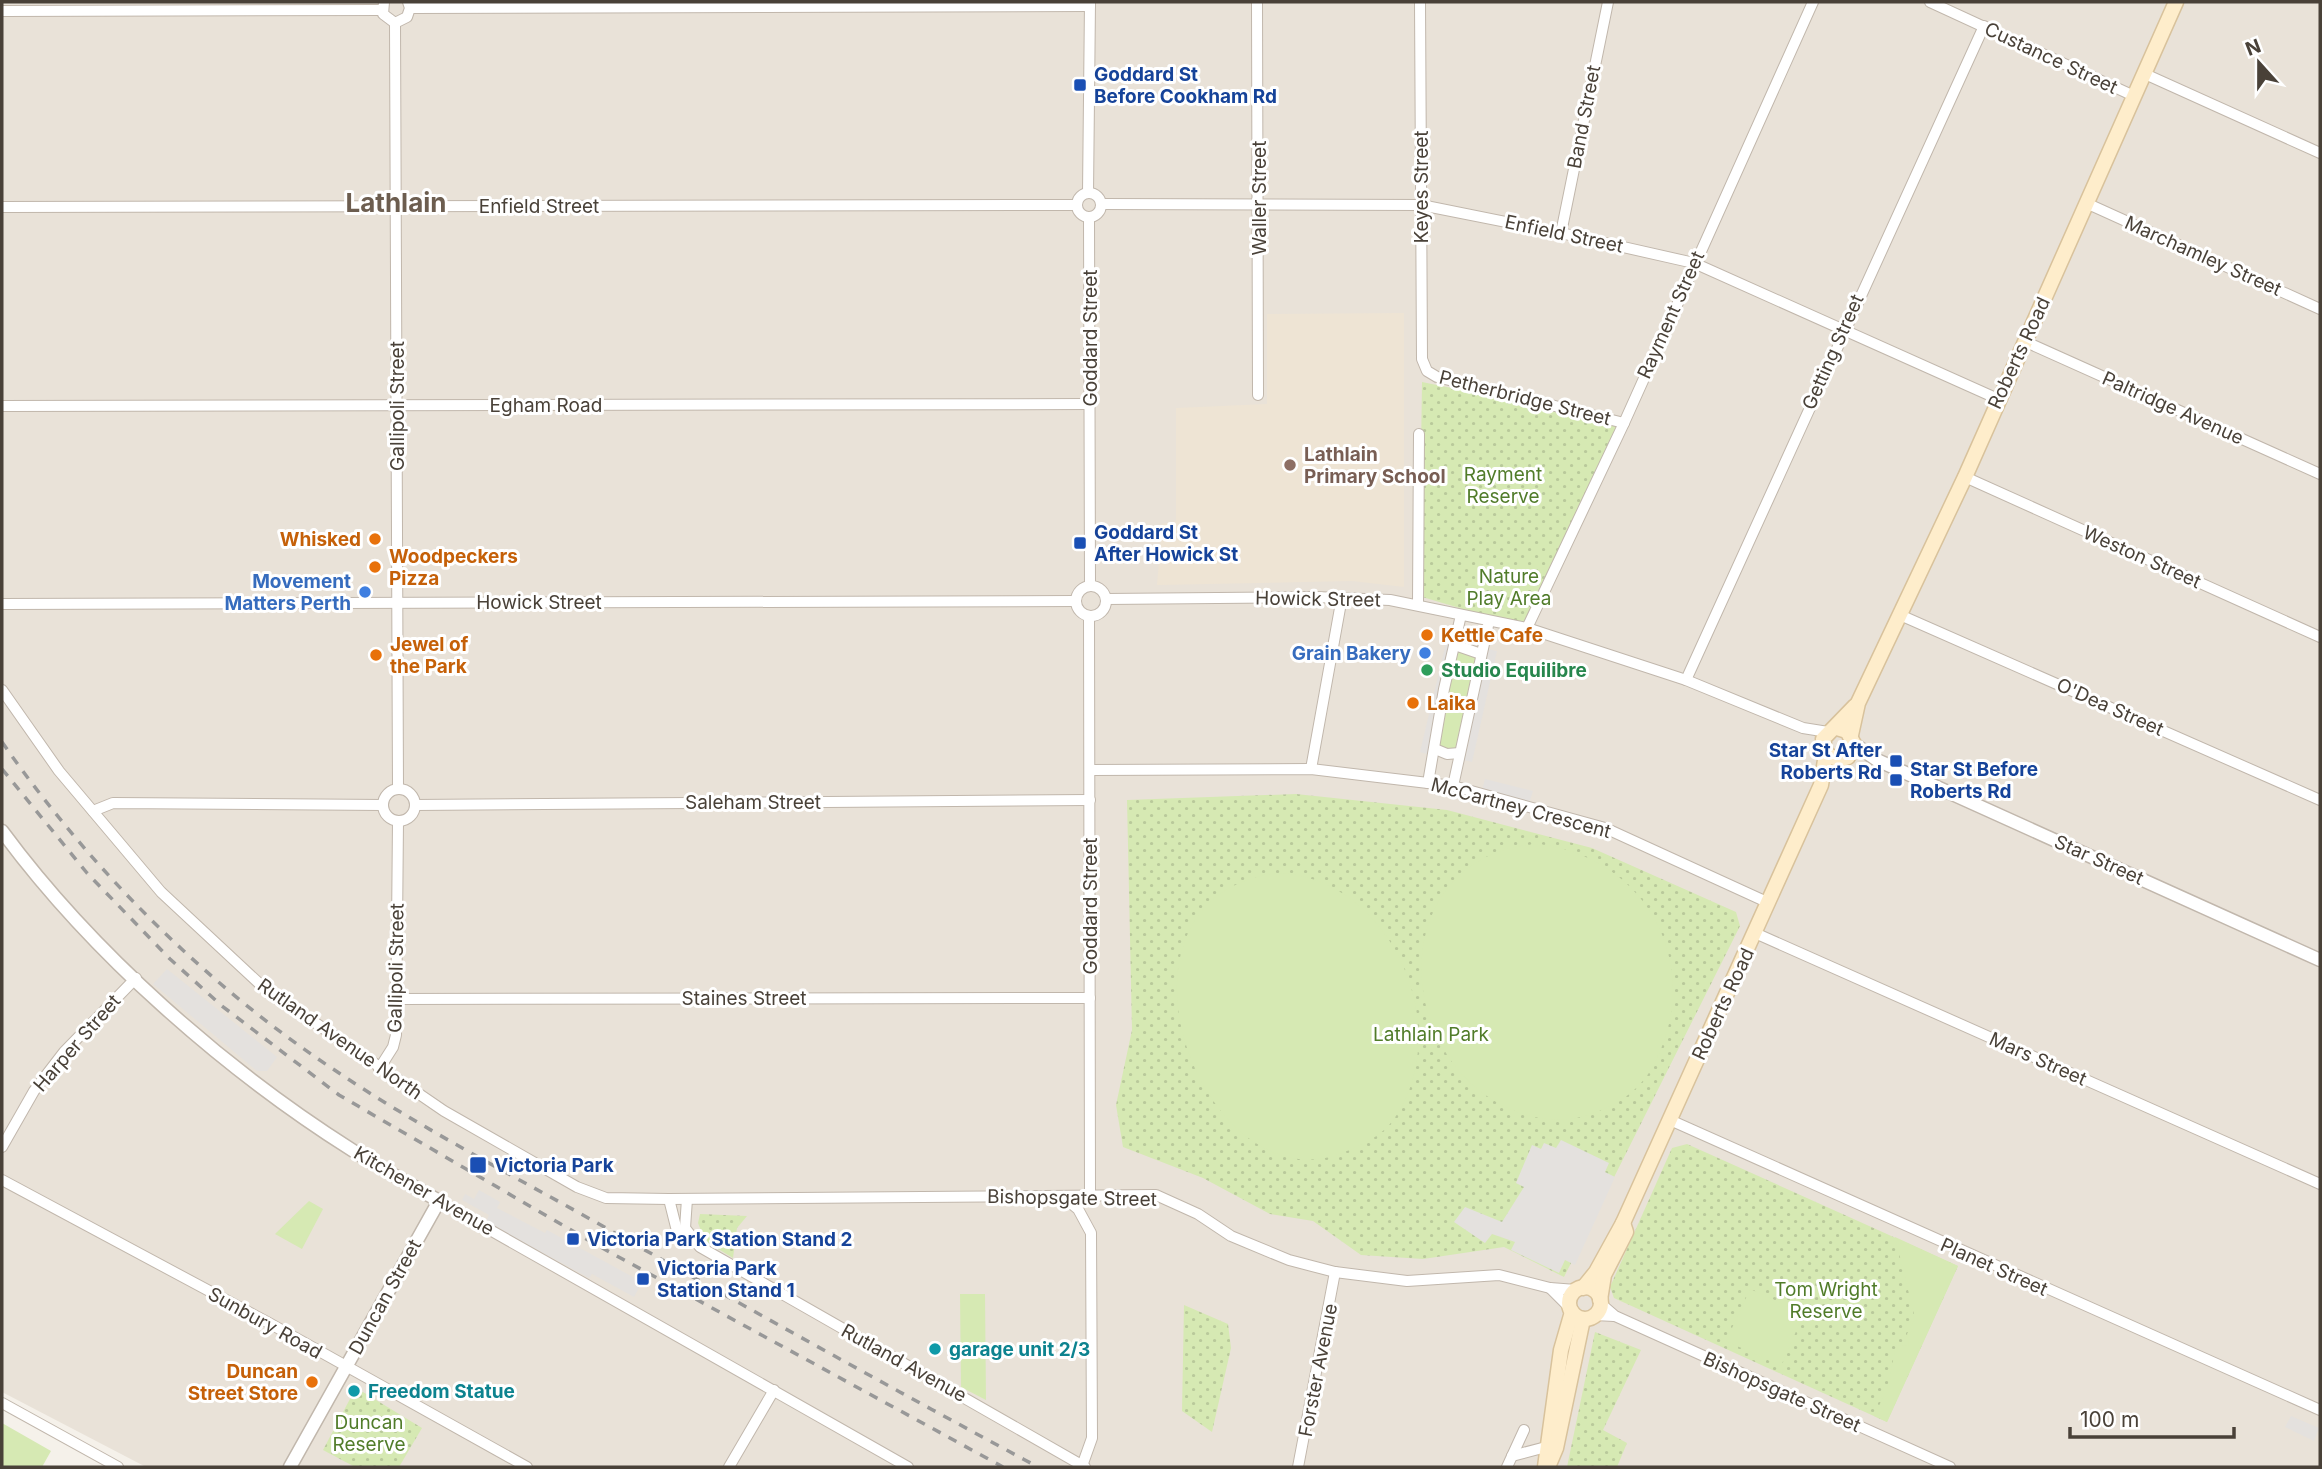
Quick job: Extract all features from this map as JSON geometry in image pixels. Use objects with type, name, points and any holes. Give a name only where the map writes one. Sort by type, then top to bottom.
[{"type":"main road","name":"Roberts Road","points":[[1587,1309],[1571,1295],[1596,1272],[1623,1223],[1821,785],[1849,749],[1858,703],[1965,477],[2176,2]]},
{"type":"main road","name":"Roberts Road","points":[[1821,785],[1824,751],[1833,730],[1858,703]]},
{"type":"main road","points":[[1824,751],[1834,759],[1849,749],[1833,730]]},
{"type":"main road","name":"Roberts Road","points":[[1546,1467],[1546,1447],[1561,1350],[1587,1309],[1626,1232],[1623,1223]]},
{"type":"main road","points":[[1580,1289],[1595,1291],[1587,1309]]},
{"type":"main road","name":"Roberts Road","points":[[1546,1467],[1556,1448],[1587,1309]]},
{"type":"street","name":"Waller Street","points":[[1257,2],[1260,204],[1258,395]]},
{"type":"street","name":"Keyes Street","points":[[1420,2],[1422,359],[1427,371]]},
{"type":"street","name":"Band Street","points":[[1562,233],[1608,2]]},
{"type":"street","name":"Rayment Street","points":[[1527,628],[1624,423],[1813,2]]},
{"type":"street","name":"Custance Street","points":[[1930,2],[2134,96]]},
{"type":"street","points":[[2,11],[383,6],[387,20],[395,23],[404,21],[409,5],[1090,4],[1088,193]]},
{"type":"street","name":"Gallipoli Street","points":[[395,23],[398,789]]},
{"type":"street","name":"Getting Street","points":[[1686,680],[1984,26]]},
{"type":"street","points":[[2145,74],[2320,153]]},
{"type":"street","points":[[1088,193],[1095,195],[1101,204],[1096,214],[1089,216],[1079,212],[1077,205],[1079,198],[1088,193]]},
{"type":"street","name":"Enfield Street","points":[[1101,204],[1421,205],[1562,233],[1694,263],[1843,332],[1998,399]]},
{"type":"street","name":"Marchamley Street","points":[[2086,204],[2320,309]]},
{"type":"street","name":"Enfield Street","points":[[2,207],[1077,205]]},
{"type":"street","name":"Goddard Street","points":[[1089,216],[1090,586]]},
{"type":"street","name":"Paltridge Avenue","points":[[2026,342],[2320,474]]},
{"type":"street","name":"Petherbridge Street","points":[[1427,371],[1437,377],[1624,423]]},
{"type":"street","name":"Egham Road","points":[[2,406],[1090,404]]},
{"type":"street","points":[[1418,605],[1419,434]]},
{"type":"street","name":"Weston Street","points":[[1965,477],[2320,637]]},
{"type":"street","points":[[1090,586],[1099,589],[1106,600],[1101,612],[1089,616],[1078,609],[1076,601],[1079,592],[1090,586]]},
{"type":"street","points":[[1311,769],[1342,597]]},
{"type":"street","name":"Howick Street","points":[[1106,600],[1342,597],[1383,599],[1418,605],[1527,628],[1686,680],[1803,728],[1833,730]]},
{"type":"street","name":"Howick Street","points":[[2,604],[1076,601]]},
{"type":"street","points":[[1428,783],[1444,689],[1461,615]]},
{"type":"street","name":"O'Dea Street","points":[[1900,615],[2320,800]]},
{"type":"street","name":"Goddard Street","points":[[1089,616],[1090,1196]]},
{"type":"street","points":[[1453,786],[1489,621]]},
{"type":"street","points":[[1455,645],[1481,654]]},
{"type":"street","name":"Rutland Avenue North","points":[[2,690],[59,771],[161,892],[262,987],[379,1069],[577,1187]]},
{"type":"street","name":"Howick Street","points":[[1803,728],[1824,751]]},
{"type":"street","points":[[1435,749],[1447,754],[1460,753]]},
{"type":"street","name":"Star Street","points":[[1849,749],[2320,960]]},
{"type":"street","name":"McCartney Crescent","points":[[1090,770],[1311,769],[1453,786],[1605,828],[1769,903]]},
{"type":"street","points":[[398,789],[410,794],[415,805],[410,817],[398,821],[387,816],[383,805],[387,794],[398,789]]},
{"type":"street","name":"Saleham Street","points":[[415,805],[1090,800]]},
{"type":"street","points":[[93,811],[113,803],[383,805]]},
{"type":"street","name":"Gallipoli Street","points":[[379,1069],[393,1047],[397,999],[398,821]]},
{"type":"street","name":"Kitchener Avenue","points":[[2,831],[56,899],[176,1017],[251,1078],[352,1150],[908,1467]]},
{"type":"street","name":"Mars Street","points":[[1755,933],[2320,1184]]},
{"type":"street","name":"Harper Street","points":[[2,1147],[34,1091],[64,1052],[136,978]]},
{"type":"street","name":"Staines Street","points":[[397,999],[1090,998]]},
{"type":"street","name":"Planet Street","points":[[1670,1120],[2320,1410]]},
{"type":"street","name":"Sunbury Road","points":[[2,1180],[269,1323],[345,1368],[527,1467]]},
{"type":"street","name":"Bishopsgate Street","points":[[577,1187],[606,1198],[669,1199],[1156,1195],[1198,1214],[1231,1236],[1289,1260],[1335,1272],[1407,1281],[1499,1275],[1550,1288],[1580,1289]]},
{"type":"street","points":[[1062,1196],[1078,1209],[1091,1233],[1092,1437],[1083,1467]]},
{"type":"street","name":"Rutland Avenue","points":[[669,1199],[676,1227],[684,1240],[697,1251],[722,1260]]},
{"type":"street","name":"Rutland Avenue","points":[[687,1199],[684,1218],[688,1236],[722,1260],[1083,1467]]},
{"type":"street","name":"Duncan Street","points":[[290,1467],[439,1201]]},
{"type":"street","name":"Forster Avenue","points":[[1298,1467],[1335,1272]]},
{"type":"street","name":"Bishopsgate Street","points":[[1550,1288],[1587,1309],[1615,1316],[1950,1467]]},
{"type":"street","points":[[729,1467],[774,1390]]},
{"type":"street","points":[[2,1403],[118,1467]]},
{"type":"street","points":[[1507,1467],[1524,1430]]},
{"type":"street","points":[[1512,1456],[1546,1447]]},
{"type":"shaded area","points":[[2,2],[2320,2],[2320,1467],[146,1467],[2,1392]]},
{"type":"shaded area","name":"Lathlain Primary School","points":[[1404,313],[1404,587],[1352,581],[1157,585],[1162,524],[1176,521],[1176,408],[1267,404],[1267,314]]},
{"type":"shaded area","points":[[1446,643],[1455,645],[1434,756],[1420,752]]},
{"type":"shaded area","points":[[1483,648],[1497,651],[1472,762],[1459,759]]},
{"type":"shaded area","points":[[1485,779],[1533,791],[1528,807],[1481,794]]},
{"type":"shaded area","points":[[167,969],[277,1057],[267,1071],[257,1071],[153,984]]},
{"type":"shaded area","points":[[1561,1140],[1609,1163],[1605,1172],[1615,1177],[1575,1265],[1565,1260],[1559,1273],[1511,1250],[1515,1242],[1492,1234],[1485,1243],[1454,1222],[1465,1207],[1502,1222],[1524,1187],[1516,1183],[1532,1145],[1541,1149],[1544,1143],[1556,1148]]},
{"type":"shaded area","points":[[479,1190],[500,1202],[497,1208],[545,1233],[547,1230],[642,1282],[634,1297],[592,1274],[589,1278],[486,1222],[489,1215],[462,1200],[465,1194],[474,1199]]},
{"type":"shaded area","points":[[2291,1416],[2319,1428],[2314,1441],[2285,1427]]},
{"type":"green space","name":"Rayment Reserve","points":[[1422,382],[1624,423],[1527,628],[1419,596]]},
{"type":"green space","points":[[1455,645],[1481,654],[1460,753],[1435,749]]},
{"type":"green space","name":"Lathlain Park","points":[[1296,794],[1447,810],[1592,848],[1736,912],[1740,926],[1564,1277],[1504,1247],[1423,1259],[1361,1255],[1313,1221],[1270,1214],[1203,1178],[1123,1147],[1116,1105],[1132,1030],[1127,800]]},
{"type":"green space","points":[[1539,844],[1577,853],[1610,870],[1637,894],[1656,922],[1669,955],[1673,990],[1668,1027],[1654,1064],[1641,1083],[1625,1098],[1595,1113],[1573,1119],[1551,1120],[1518,1112],[1498,1103],[1462,1074],[1437,1037],[1424,995],[1422,952],[1433,912],[1456,878],[1491,855]]},
{"type":"green space","points":[[1276,873],[1316,880],[1351,899],[1380,927],[1401,962],[1415,1001],[1418,1042],[1412,1082],[1389,1125],[1371,1140],[1342,1153],[1291,1158],[1246,1136],[1210,1096],[1186,1044],[1177,988],[1187,936],[1219,895]]},
{"type":"green space","name":"Tom Wright Reserve","points":[[1687,1144],[1958,1266],[1887,1422],[1614,1298],[1610,1287],[1672,1148]]},
{"type":"green space","points":[[309,1201],[323,1209],[302,1249],[275,1234]]},
{"type":"green space","points":[[700,1214],[747,1216],[737,1228],[733,1258],[705,1241],[698,1223]]},
{"type":"green space","points":[[1895,1237],[1958,1266],[1887,1422],[1874,1416],[1887,1389],[1895,1351],[1899,1346],[1909,1345],[1907,1334],[1915,1318]]},
{"type":"green space","points":[[1750,1289],[1804,1313],[1781,1366],[1726,1341]]},
{"type":"green space","points":[[960,1294],[985,1294],[986,1400],[961,1387]]},
{"type":"green space","points":[[1184,1305],[1228,1324],[1231,1348],[1212,1432],[1182,1411]]},
{"type":"green space","points":[[1595,1332],[1641,1350],[1603,1430],[1627,1443],[1617,1467],[1567,1467]]},
{"type":"green space","name":"Duncan Reserve","points":[[363,1392],[422,1428],[399,1467],[355,1467],[323,1450],[351,1397]]},
{"type":"green space","points":[[2,1423],[51,1451],[42,1467],[2,1467]]},
{"type":"railway","points":[[2,742],[74,836],[155,923],[244,1003],[339,1073],[437,1134],[1038,1467]]},
{"type":"railway","points":[[2,769],[87,873],[170,959],[222,1006],[339,1095],[595,1244],[1003,1467]]},
{"type":"place","name":"Goddard St Before Cookham Rd","points":[[1080,85]]},
{"type":"place","name":"Lathlain Primary School","points":[[1290,465]]},
{"type":"place","name":"Whisked","points":[[375,539]]},
{"type":"place","name":"Goddard St After Howick St","points":[[1080,543]]},
{"type":"place","name":"Woodpeckers Pizza","points":[[375,567]]},
{"type":"place","name":"Movement Matters Perth","points":[[365,592]]},
{"type":"place","name":"Kettle Cafe","points":[[1427,635]]},
{"type":"place","name":"Grain Bakery","points":[[1425,653]]},
{"type":"place","name":"Jewel of the Park","points":[[376,655]]},
{"type":"place","name":"Studio Equilibre","points":[[1427,670]]},
{"type":"place","name":"Laika","points":[[1413,703]]},
{"type":"place","name":"Star St After Roberts Rd","points":[[1896,761]]},
{"type":"place","name":"Star St Before Roberts Rd","points":[[1896,780]]},
{"type":"place","name":"Victoria Park","points":[[478,1165]]},
{"type":"place","name":"Victoria Park Station Stand 2","points":[[573,1239]]},
{"type":"place","name":"Victoria Park Station Stand 1","points":[[643,1279]]},
{"type":"place","name":"garage unit 2/3","points":[[935,1349]]},
{"type":"place","name":"Duncan Street Store","points":[[312,1382]]},
{"type":"place","name":"Freedom Statue","points":[[354,1391]]},
{"type":"district","name":"Lathlain","points":[[396,202]]},
{"type":"park label","name":"Nature Play Area","points":[[1509,587]]}]
